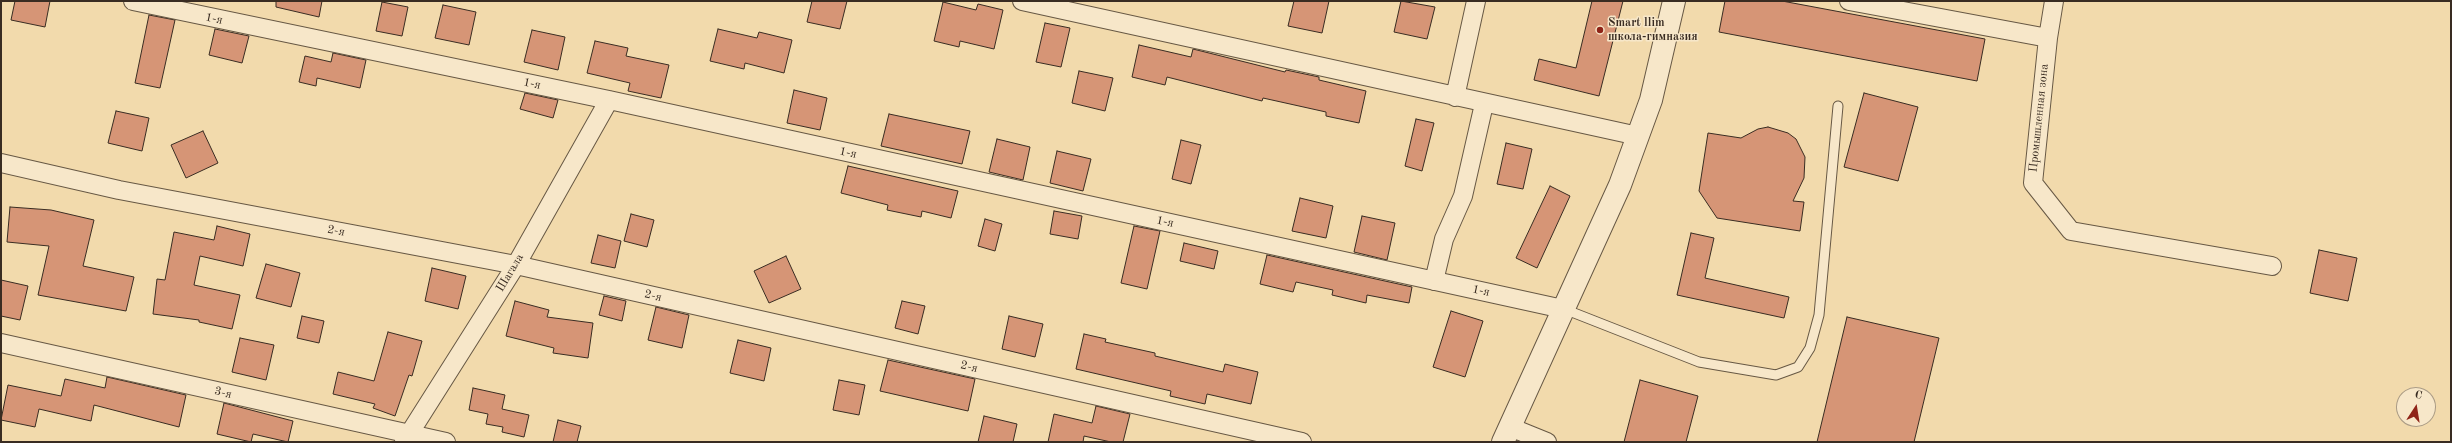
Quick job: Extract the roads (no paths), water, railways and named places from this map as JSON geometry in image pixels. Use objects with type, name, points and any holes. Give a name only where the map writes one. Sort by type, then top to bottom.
[{"type":"street","name":"1-я","points":[[133,1],[609,100],[1562,309]]},
{"type":"street","points":[[1022,1],[1484,104],[1638,136]]},
{"type":"street","points":[[1454,97],[1476,1]]},
{"type":"street","points":[[1547,442],[1507,434],[1562,309],[1620,184],[1650,100],[1674,1]]},
{"type":"street","points":[[1849,1],[2048,38]]},
{"type":"street","name":"Промышленная зона","points":[[2054,1],[2048,38],[2033,183],[2071,231],[2272,266]]},
{"type":"street","name":"Шагала","points":[[407,438],[516,266],[609,100]]},
{"type":"street","points":[[1434,281],[1444,239],[1463,196],[1484,104]]},
{"type":"street","name":"2-я","points":[[1,163],[119,190],[516,266],[1302,442]]},
{"type":"street","name":"3-я","points":[[1,343],[407,438],[446,442]]},
{"type":"lane","points":[[1562,309],[1699,362],[1776,375],[1798,367],[1810,348],[1819,315],[1838,106]]},
{"type":"place","name":"Smart llim школа-гимназия","points":[[1600,30]]}]
